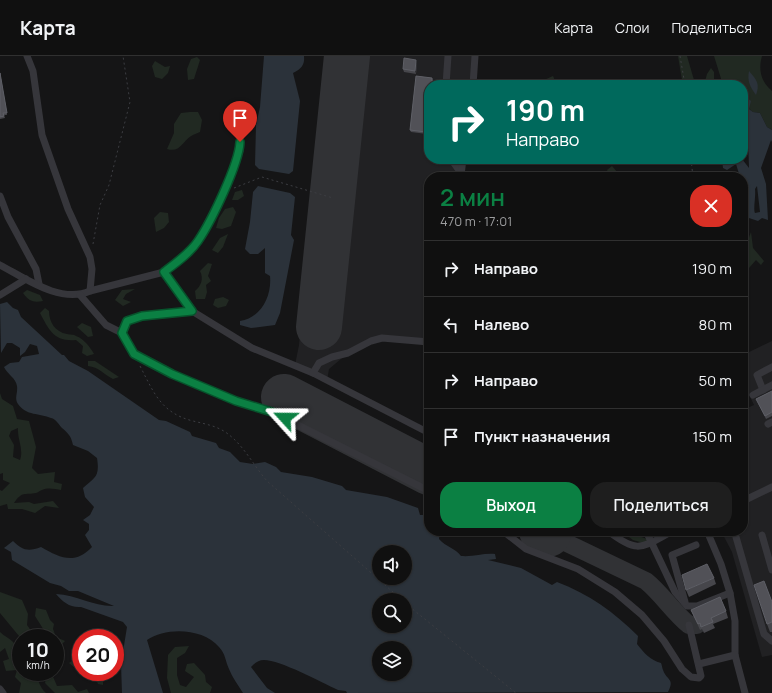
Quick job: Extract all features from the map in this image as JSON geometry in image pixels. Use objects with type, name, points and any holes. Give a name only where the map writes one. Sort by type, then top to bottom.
[{"type":"lane","points":[[27,56],[33,71],[42,135],[68,209],[90,256],[92,269],[90,291]]},
{"type":"lane","points":[[446,80],[448,56]]},
{"type":"lane","points":[[473,80],[474,56]]},
{"type":"lane","points":[[0,265],[26,279],[61,293],[80,295],[90,291],[164,272],[188,252],[198,241],[225,188],[240,151],[240,134]]},
{"type":"lane","points":[[0,196],[8,217],[36,269],[38,284]]},
{"type":"lane","points":[[164,272],[192,311],[252,348],[313,373],[424,429]]},
{"type":"lane","points":[[0,295],[26,279]]},
{"type":"lane","points":[[80,295],[106,324],[122,333],[134,354],[172,374],[222,395],[272,412],[424,488]]},
{"type":"lane","points":[[122,333],[127,321],[142,316],[192,311]]},
{"type":"lane","points":[[313,373],[319,363],[332,357],[348,354],[371,341],[382,338],[424,342]]},
{"type":"lane","points":[[763,390],[757,375],[772,367]]},
{"type":"lane","points":[[753,395],[772,385]]},
{"type":"lane","points":[[748,499],[772,487]]},
{"type":"lane","points":[[762,535],[772,570]]},
{"type":"lane","points":[[509,536],[526,549],[578,569],[615,592],[642,616],[664,641],[682,669],[691,677],[701,677],[689,625]]},
{"type":"lane","points":[[614,536],[624,544],[634,547],[642,547],[664,536]]},
{"type":"lane","points":[[649,536],[675,592],[687,606],[697,606],[730,593]]},
{"type":"lane","points":[[709,536],[721,564],[730,593],[735,621],[735,655],[745,693]]},
{"type":"lane","points":[[736,537],[764,634],[772,641]]},
{"type":"lane","points":[[687,606],[672,555],[696,544]]},
{"type":"lane","points":[[699,664],[735,655]]},
{"type":"lane","points":[[0,689],[3,693]]},
{"type":"path","points":[[90,256],[100,206],[109,185],[130,102],[124,56]]},
{"type":"path","points":[[680,56],[684,80]]},
{"type":"path","points":[[234,188],[262,177],[333,198]]},
{"type":"path","points":[[134,354],[158,401],[170,412],[186,420],[215,427],[228,434],[241,447],[255,468],[267,481],[394,593]]},
{"type":"path","points":[[412,609],[516,693]]},
{"type":"shaded area","points":[[264,56],[304,56],[302,66],[293,73],[300,101],[293,171],[289,174],[259,169],[255,165],[256,125],[260,107]]},
{"type":"shaded area","points":[[328,56],[474,56],[472,80],[424,80],[424,164],[463,164],[462,172],[424,172],[424,341],[382,338],[348,353],[329,369],[327,380],[295,365],[299,345]]},
{"type":"shaded area","points":[[678,56],[687,56],[694,80],[682,80]]},
{"type":"shaded area","points":[[714,56],[762,56],[760,66],[761,75],[765,84],[772,91],[772,130],[767,127],[760,113],[753,112],[749,109],[748,80],[721,80]]},
{"type":"shaded area","points":[[197,57],[200,60],[194,79],[188,80],[187,69],[191,59]]},
{"type":"shaded area","points":[[155,61],[165,67],[170,66],[168,73],[162,79],[155,77],[152,66]]},
{"type":"shaded area","points":[[711,68],[714,72],[714,80],[705,80]]},
{"type":"shaded area","points":[[749,71],[758,85],[756,95],[748,78]]},
{"type":"shaded area","points":[[553,76],[555,80],[544,80]]},
{"type":"shaded area","points":[[748,98],[751,101],[749,109],[753,112],[760,113],[767,127],[772,130],[772,142],[771,140],[761,168],[766,184],[768,220],[762,218],[758,221],[748,218],[748,172],[738,172],[736,164],[746,164],[749,168]],"holes":[[[757,186],[760,212],[755,213],[755,189]]]},
{"type":"shaded area","points":[[198,112],[202,120],[200,132],[188,138],[175,150],[167,149],[174,133],[174,124],[181,113]]},
{"type":"shaded area","points":[[723,164],[736,164],[727,170],[723,168]]},
{"type":"shaded area","points":[[612,166],[617,172],[608,172],[607,170]]},
{"type":"shaded area","points":[[258,186],[290,193],[295,197],[291,235],[294,240],[280,313],[275,325],[251,328],[240,325],[240,321],[254,316],[264,305],[270,284],[270,276],[265,273],[265,248],[258,254],[250,254],[245,249],[253,192]]},
{"type":"shaded area","points":[[242,190],[244,196],[238,200],[232,200],[235,192]]},
{"type":"shaded area","points":[[233,207],[236,212],[231,226],[222,229],[216,228],[219,218],[225,209]]},
{"type":"shaded area","points":[[160,212],[168,213],[169,222],[164,228],[156,232],[154,218]]},
{"type":"shaded area","points":[[751,232],[753,248],[764,261],[761,265],[756,260],[749,268],[748,240]]},
{"type":"shaded area","points":[[228,234],[223,247],[218,253],[212,250],[220,238]]},
{"type":"shaded area","points":[[208,263],[212,264],[208,276],[211,281],[206,285],[207,292],[205,299],[196,299],[195,291],[199,287],[202,280],[200,271]]},
{"type":"shaded area","points":[[135,289],[126,294],[123,299],[131,302],[123,306],[115,300],[122,290]]},
{"type":"shaded area","points":[[27,290],[40,295],[43,301],[36,302],[29,300],[23,293]]},
{"type":"shaded area","points":[[223,297],[229,300],[226,306],[218,308],[213,305],[215,299]]},
{"type":"shaded area","points":[[7,302],[13,308],[18,310],[21,317],[69,361],[88,371],[159,420],[166,421],[190,432],[192,436],[216,443],[219,448],[230,452],[240,462],[253,464],[265,462],[276,467],[281,472],[312,477],[342,486],[346,490],[387,497],[418,508],[420,515],[424,515],[424,536],[439,536],[439,539],[461,556],[495,554],[496,559],[488,560],[521,568],[552,585],[557,582],[580,592],[600,604],[638,636],[637,644],[642,650],[650,658],[661,663],[665,674],[671,682],[668,692],[347,693],[346,691],[338,690],[290,667],[264,660],[258,661],[251,667],[267,688],[275,693],[243,693],[233,678],[219,647],[204,636],[194,633],[174,631],[155,636],[147,640],[163,693],[122,693],[122,681],[124,681],[124,646],[127,627],[123,622],[81,607],[70,605],[64,602],[56,594],[71,596],[100,605],[114,606],[78,591],[69,591],[61,586],[50,583],[12,560],[11,552],[4,548],[13,541],[22,548],[29,550],[41,547],[61,557],[67,558],[73,558],[86,553],[92,547],[85,535],[89,530],[89,524],[83,520],[90,515],[94,507],[85,497],[83,488],[96,476],[98,469],[97,458],[88,451],[73,445],[69,435],[54,420],[47,416],[25,411],[18,404],[16,400],[16,383],[4,367],[10,363],[19,362],[22,357],[39,354],[37,346],[30,344],[25,352],[20,356],[20,348],[12,343],[7,343],[1,353],[0,304]]},
{"type":"shaded area","points":[[45,308],[49,311],[50,319],[56,329],[63,333],[74,335],[82,339],[94,354],[87,356],[82,353],[83,346],[76,340],[62,339],[53,334],[46,325],[40,313]]},
{"type":"shaded area","points":[[82,323],[91,327],[93,336],[88,337],[77,327]]},
{"type":"shaded area","points":[[772,341],[772,655],[762,657],[732,552],[724,536],[748,536],[748,408],[754,405],[748,392],[748,353]]},
{"type":"shaded area","points":[[88,361],[95,361],[119,377],[113,379],[98,369],[88,366]]},
{"type":"shaded area","points":[[0,393],[2,399],[13,406],[17,419],[29,421],[36,447],[32,468],[38,474],[55,472],[54,482],[62,484],[61,490],[52,488],[41,490],[36,493],[24,494],[14,503],[29,502],[34,504],[53,501],[59,508],[45,506],[35,513],[22,509],[8,509],[7,504],[0,506],[0,490],[2,491],[10,483],[3,480],[3,473],[0,474]],"holes":[[[18,428],[21,452],[20,460],[13,457],[14,445],[9,436],[11,431]]]},
{"type":"shaded area","points":[[628,536],[639,536],[647,539],[647,544],[633,540]]},
{"type":"shaded area","points":[[0,592],[22,600],[28,614],[27,625],[30,629],[13,629],[0,613]]},
{"type":"shaded area","points":[[36,608],[46,610],[50,620],[54,624],[53,629],[43,629],[35,616]]},
{"type":"shaded area","points":[[0,632],[12,642],[12,670],[6,671],[3,661],[9,659],[5,648],[0,652]]},
{"type":"shaded area","points":[[189,646],[185,653],[177,658],[177,675],[180,685],[186,687],[194,677],[185,671],[187,664],[194,663],[205,675],[206,682],[212,687],[210,693],[171,693],[167,678],[168,655],[175,647]]},
{"type":"shaded area","points":[[19,681],[38,681],[46,693],[19,693],[21,683]]},
{"type":"shaded area","points":[[45,681],[55,681],[57,686],[72,685],[78,692],[87,689],[89,693],[55,693],[45,683]]},
{"type":"shaded area","points":[[97,681],[103,681],[103,685],[98,684]]},
{"type":"building","points":[[404,58],[416,60],[415,71],[403,69]]},
{"type":"building","points":[[0,73],[7,113],[3,113],[4,116],[0,117]]},
{"type":"building","points":[[416,76],[432,78],[432,80],[424,80],[424,132],[410,130]]},
{"type":"building","points":[[772,391],[772,412],[765,416],[756,399]]},
{"type":"building","points":[[707,564],[714,578],[686,590],[682,575]]},
{"type":"building","points":[[764,581],[772,602],[772,622],[767,624],[754,585]]},
{"type":"building","points":[[720,597],[726,611],[711,618],[713,622],[701,627],[691,610]]},
{"type":"taxiway","points":[[552,536],[646,581],[689,625],[697,625]]},
{"type":"runway","points":[[319,327],[347,56]]},
{"type":"runway","points":[[284,397],[424,469]]},
{"type":"route","points":[[240,142],[240,151],[222,194],[198,241],[188,252],[164,272],[192,311],[142,316],[127,321],[122,333],[134,354],[172,374],[236,401],[272,412],[285,418]]}]
